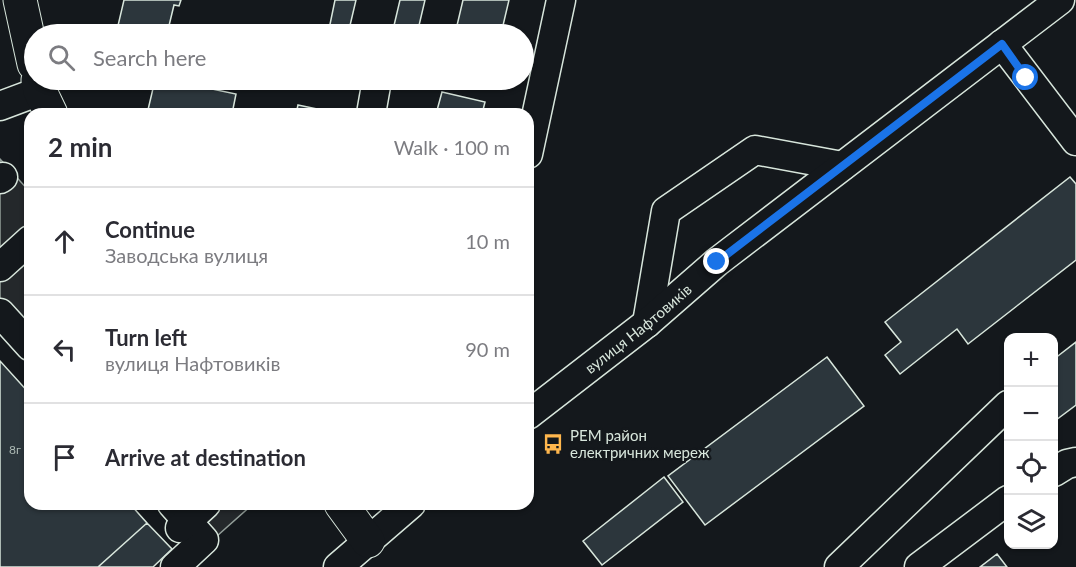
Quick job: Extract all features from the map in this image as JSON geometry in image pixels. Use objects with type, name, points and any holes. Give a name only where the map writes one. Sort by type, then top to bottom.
[{"type":"main road","points":[[20,0],[26,24]]},
{"type":"main road","points":[[345,510],[368,541]]},
{"type":"street","points":[[534,126],[561,0]]},
{"type":"street","name":"вулиця Нафтовиків","points":[[534,410],[647,323],[717,262],[1060,0]]},
{"type":"street","points":[[1002,44],[1076,141]]},
{"type":"street","points":[[0,106],[35,90]]},
{"type":"street","points":[[372,108],[375,90]]},
{"type":"street","points":[[647,323],[666,211],[755,150],[842,166]]},
{"type":"street","points":[[0,267],[24,245]]},
{"type":"street","points":[[0,313],[20,340]]},
{"type":"street","points":[[839,567],[1004,409]]},
{"type":"street","points":[[1058,469],[1076,462]]},
{"type":"street","points":[[919,567],[1004,503]]},
{"type":"street","points":[[168,510],[189,524]]},
{"type":"street","points":[[338,567],[404,510]]},
{"type":"street","points":[[162,567],[189,524]]},
{"type":"street","points":[[175,567],[189,524]]},
{"type":"shaded area","points":[[0,159],[24,185],[24,338],[0,312]]},
{"type":"shaded area","points":[[177,510],[246,510],[208,544]]},
{"type":"building","points":[[124,0],[181,0],[179,6],[174,5],[169,24],[118,24]]},
{"type":"building","points":[[335,0],[356,0],[350,24],[330,24]]},
{"type":"building","points":[[400,0],[425,0],[419,24],[394,24]]},
{"type":"building","points":[[463,0],[509,0],[503,24],[457,24]]},
{"type":"building","points":[[153,90],[217,90],[236,94],[233,108],[148,108]]},
{"type":"building","points":[[442,92],[485,102],[484,108],[438,108]]},
{"type":"building","points":[[1070,177],[1076,184],[1076,260],[968,344],[957,329],[900,374],[885,355],[901,342],[885,322]]},
{"type":"building","points":[[1076,342],[1076,405],[1058,418],[1058,387],[1058,356]]},
{"type":"building","points":[[827,357],[864,406],[705,525],[668,476]]},
{"type":"building","points":[[0,361],[24,387],[24,510],[135,510],[147,523],[98,567],[0,567]]},
{"type":"building","points":[[664,477],[683,502],[602,565],[583,541]]},
{"type":"building","points":[[147,523],[172,549],[153,567],[98,567]]},
{"type":"building","points":[[997,554],[1007,567],[980,567]]},
{"type":"place","name":"РЕМ район електричних мереж","points":[[553,444]]},
{"type":"route","points":[[717,262],[1002,44],[1026,78]]}]
